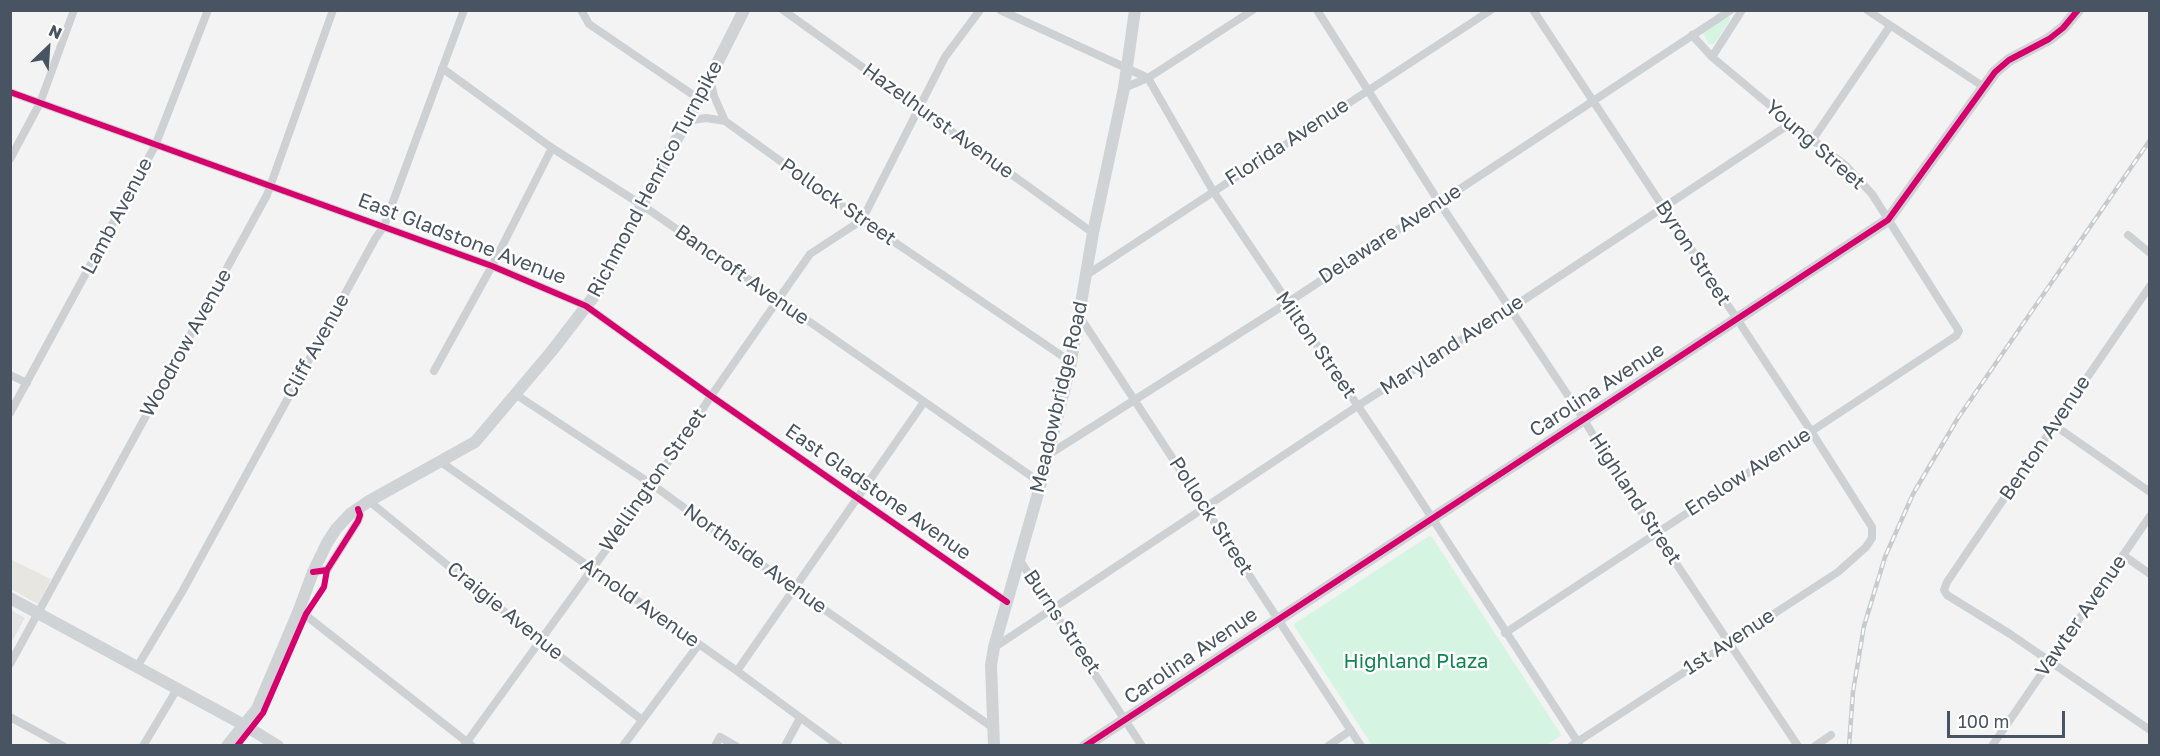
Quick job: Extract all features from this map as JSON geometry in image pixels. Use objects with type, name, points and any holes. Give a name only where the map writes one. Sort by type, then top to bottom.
[{"type":"street","points":[[10,159],[40,104],[74,10]]},
{"type":"street","name":"Lamb Avenue","points":[[10,413],[155,146],[208,10]]},
{"type":"street","name":"Woodrow Avenue","points":[[10,664],[270,186],[333,10]]},
{"type":"street","name":"Cliff Avenue","points":[[137,667],[182,592],[369,249],[384,226],[464,10]]},
{"type":"street","points":[[581,10],[589,24],[699,99]]},
{"type":"street","name":"Richmond Henrico Turnpike","points":[[227,746],[257,709],[313,572],[330,537],[358,508],[479,438],[551,352],[604,281],[744,10]]},
{"type":"street","name":"Hazelhurst Avenue","points":[[783,10],[1093,233]]},
{"type":"street","points":[[862,220],[945,57],[980,10]]},
{"type":"street","points":[[1000,10],[1148,78]]},
{"type":"street","name":"Meadowbridge Road","points":[[994,746],[992,665],[994,647],[1041,483],[1071,362],[1093,233],[1124,88],[1136,10]]},
{"type":"street","points":[[1124,88],[1148,78],[1253,10]]},
{"type":"street","name":"Highland Street","points":[[1317,10],[1439,202],[1583,418],[1619,478],[1798,746]]},
{"type":"street","name":"Florida Avenue","points":[[1085,276],[1491,10]]},
{"type":"street","name":"Byron Street","points":[[1533,10],[1811,430],[1872,527]]},
{"type":"street","name":"Delaware Avenue","points":[[1048,455],[1287,303],[1731,10]]},
{"type":"street","points":[[1712,57],[1742,10]]},
{"type":"street","points":[[1867,10],[1984,87]]},
{"type":"street","name":"Carolina Avenue","points":[[1086,746],[1888,220],[1995,72],[2049,39],[2063,28],[2078,10]]},
{"type":"street","points":[[1813,139],[1890,26]]},
{"type":"street","name":"Young Street","points":[[1692,35],[1712,57],[1813,139],[1872,194],[1959,331]]},
{"type":"street","name":"Bancroft Avenue","points":[[442,68],[552,148],[642,205],[1041,483]]},
{"type":"street","name":"Milton Street","points":[[1148,78],[1213,191],[1358,406],[1576,744]]},
{"type":"street","points":[[710,79],[714,96],[725,120]]},
{"type":"street","name":"East Gladstone Avenue","points":[[10,92],[492,266],[586,306],[1007,602]]},
{"type":"street","points":[[687,124],[693,120],[706,118],[725,120]]},
{"type":"street","name":"Pollock Street","points":[[725,120],[862,220],[1071,362]]},
{"type":"street","name":"Maryland Avenue","points":[[994,647],[1205,506],[1510,309],[1662,206],[1791,123]]},
{"type":"street","points":[[434,370],[492,266],[552,148]]},
{"type":"street","name":"Wellington Street","points":[[468,744],[539,640],[653,485],[711,396],[810,254],[862,220]]},
{"type":"street","points":[[2128,235],[2150,253]]},
{"type":"street","name":"Benton Avenue","points":[[2049,662],[1944,592],[1947,582],[2150,286]]},
{"type":"street","name":"Pollock Street","points":[[1080,317],[1361,746]]},
{"type":"street","name":"Enslow Avenue","points":[[1505,633],[1956,336],[1959,331]]},
{"type":"street","points":[[10,375],[27,383]]},
{"type":"street","name":"Northside Avenue","points":[[515,394],[653,485],[795,589],[992,727]]},
{"type":"street","points":[[738,671],[924,402]]},
{"type":"street","points":[[2054,425],[2150,492]]},
{"type":"street","name":"Arnold Avenue","points":[[441,462],[738,671],[839,746]]},
{"type":"street","name":"Craigie Avenue","points":[[369,501],[539,640],[642,720]]},
{"type":"street","name":"Vawter Avenue","points":[[1992,746],[2150,516]]},
{"type":"street","name":"1st Avenue","points":[[1576,744],[1838,572],[1866,547],[1872,538],[1872,527]]},
{"type":"street","points":[[2123,555],[2150,574]]},
{"type":"street","name":"Burns Street","points":[[1019,559],[1142,746]]},
{"type":"street","points":[[10,598],[177,688],[278,746]]},
{"type":"street","points":[[299,610],[468,744]]},
{"type":"street","points":[[623,746],[699,644]]},
{"type":"street","points":[[2049,662],[2150,730]]},
{"type":"street","points":[[143,746],[177,688]]},
{"type":"street","points":[[10,717],[63,746]]},
{"type":"street","points":[[785,746],[800,718]]},
{"type":"street","points":[[1328,746],[1351,730]]},
{"type":"street","points":[[1815,746],[1831,735]]},
{"type":"street","points":[[715,746],[720,737],[736,746]]},
{"type":"shaded area","points":[[10,559],[51,579],[38,604],[11,589]]},
{"type":"shaded area","points":[[11,610],[25,618],[11,643]]},
{"type":"green space","points":[[1727,16],[1730,20],[1714,44],[1709,44],[1703,33]]},
{"type":"green space","name":"Highland Plaza","points":[[1429,536],[1432,537],[1561,736],[1546,745],[1372,745],[1294,624]]},
{"type":"railway","points":[[1849,746],[1853,692],[1864,626],[1885,557],[1913,494],[1958,418],[2150,140]]},
{"type":"cycle path","points":[[1085,746],[1888,220],[1995,72],[2009,60],[2049,39],[2063,28],[2078,10]]},
{"type":"cycle path","points":[[10,92],[492,266],[586,306],[1007,602]]},
{"type":"cycle path","points":[[313,572],[327,570],[358,521],[360,515],[358,509]]},
{"type":"cycle path","points":[[237,746],[263,713],[306,614],[324,587],[327,570]]}]
